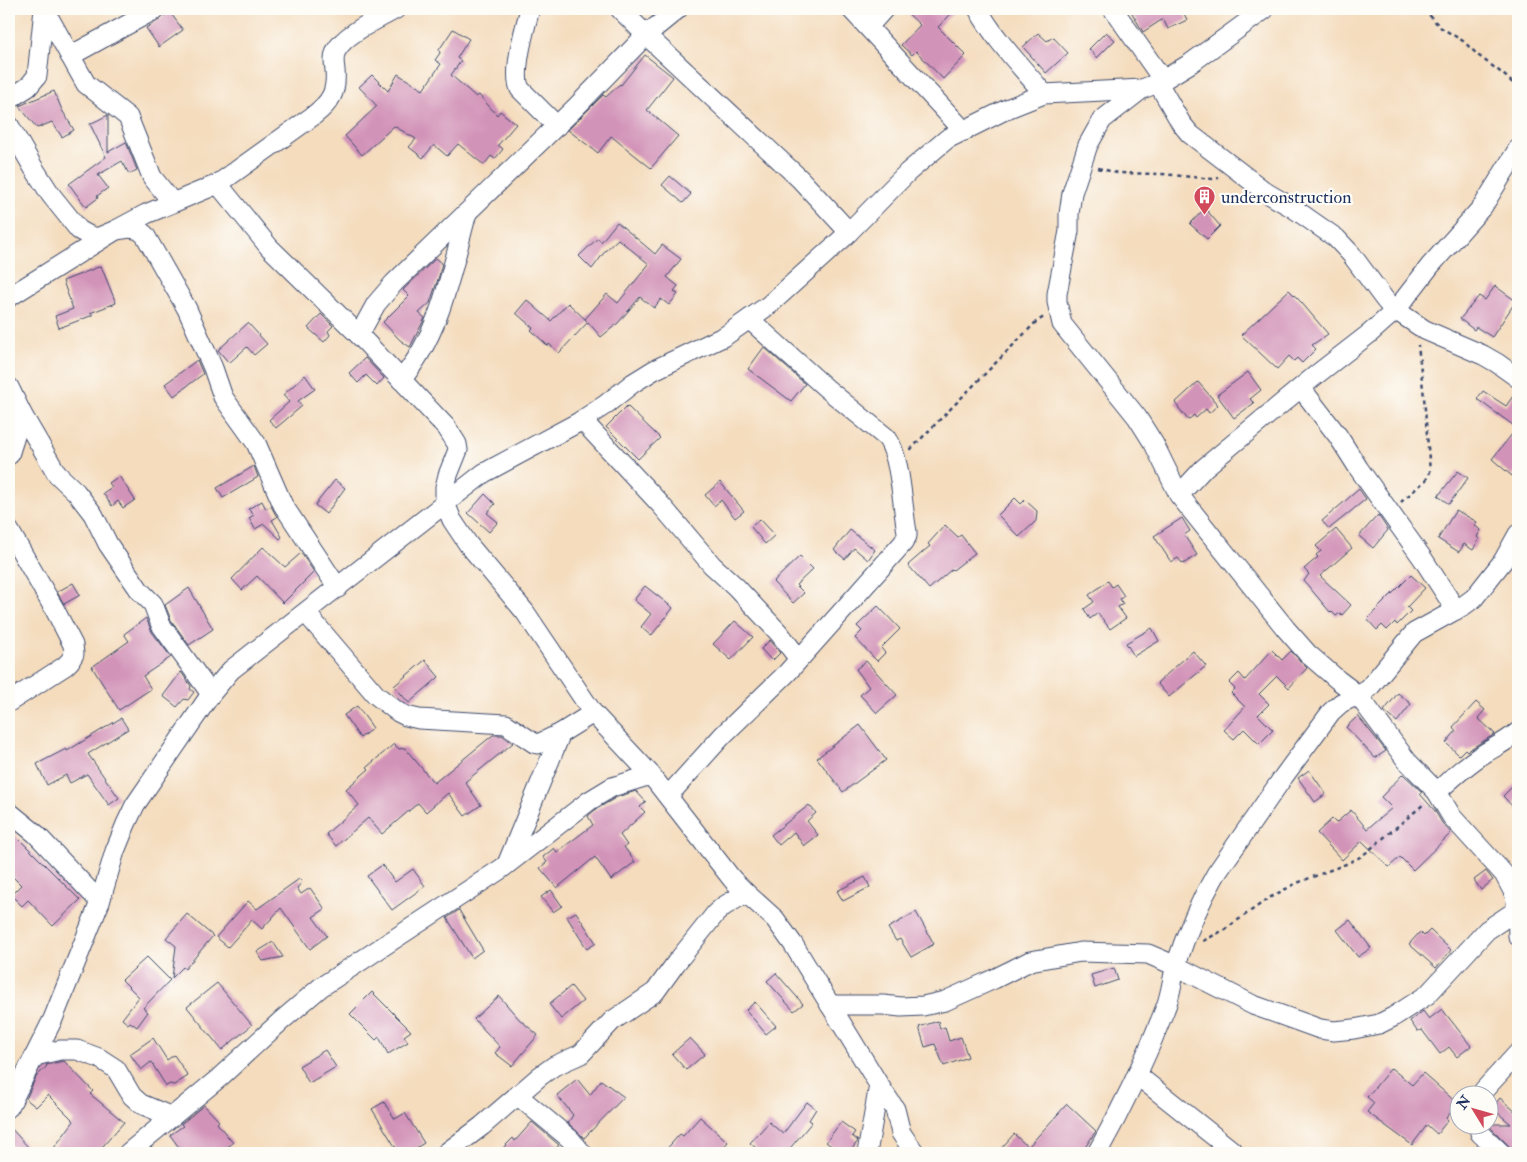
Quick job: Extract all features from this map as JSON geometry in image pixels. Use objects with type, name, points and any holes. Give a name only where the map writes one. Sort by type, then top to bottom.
[{"type":"street","points":[[44,9],[86,84],[128,118],[152,177],[172,202]]},
{"type":"street","points":[[9,99],[28,86],[37,76],[44,9]]},
{"type":"street","points":[[70,56],[156,9]]},
{"type":"street","points":[[9,126],[51,195],[80,230],[97,238],[172,202],[218,184],[324,107],[331,99],[336,82],[334,59],[338,48],[344,40],[354,33],[396,9]]},
{"type":"street","points":[[530,9],[518,65],[518,85],[557,126]]},
{"type":"street","points":[[620,9],[800,179],[848,232]]},
{"type":"street","points":[[359,335],[376,304],[394,283],[557,126],[646,35],[678,9]]},
{"type":"street","points":[[851,9],[964,130]]},
{"type":"street","points":[[868,27],[884,9]]},
{"type":"street","points":[[978,9],[985,22],[1009,54],[1044,94]]},
{"type":"street","points":[[1113,9],[1154,84],[1190,134],[1243,175],[1324,228],[1336,238],[1351,254],[1385,300],[1396,310],[1425,330],[1483,355],[1518,378]]},
{"type":"street","points":[[1265,9],[1191,62],[1154,84],[1102,120],[1088,145],[1072,193],[1069,231],[1057,300],[1062,324],[1138,418],[1154,444],[1179,495],[1286,629],[1308,654],[1358,695],[1407,761],[1437,792],[1452,817],[1504,874],[1515,896],[1518,934]]},
{"type":"street","points":[[10,1100],[53,1019],[100,902],[115,851],[135,806],[211,694],[231,670],[484,473],[582,420],[654,370],[725,336],[769,305],[848,232],[924,157],[947,139],[1008,108],[1044,94],[1154,84]]},
{"type":"street","points":[[1179,495],[1204,468],[1396,310],[1430,266],[1483,206],[1518,149]]},
{"type":"street","points":[[218,184],[269,247],[359,335],[447,428],[457,444],[458,450],[448,475],[446,488],[445,503],[452,520],[468,544],[525,612],[593,713],[651,775],[732,879],[775,919],[793,944],[878,1085],[895,1109],[901,1132],[915,1153]]},
{"type":"street","points":[[400,380],[412,367],[441,308],[467,212]]},
{"type":"street","points":[[9,296],[116,230],[130,228],[139,230],[145,235],[187,309],[210,360],[223,397],[256,443],[283,504],[338,588]]},
{"type":"street","points":[[668,796],[723,735],[799,659],[903,543],[908,532],[896,464],[890,444],[882,433],[826,388],[749,319]]},
{"type":"street","points":[[9,387],[22,414],[57,474],[76,492],[93,514],[108,544],[140,591],[153,604],[161,625],[211,694]]},
{"type":"street","points":[[1301,388],[1338,436],[1456,610]]},
{"type":"street","points":[[9,455],[22,414]]},
{"type":"street","points":[[582,420],[662,505],[712,565],[736,587],[779,633],[799,659]]},
{"type":"street","points":[[9,530],[69,636],[74,654],[65,666],[9,702]]},
{"type":"street","points":[[1097,1153],[1130,1091],[1166,1008],[1178,960],[1194,917],[1206,891],[1227,858],[1331,712],[1341,703],[1368,688],[1414,633],[1474,598],[1503,561],[1518,534]]},
{"type":"street","points":[[306,613],[376,694],[406,716],[419,719],[506,724],[536,744],[543,743],[593,713]]},
{"type":"street","points":[[1437,792],[1460,771],[1485,753],[1506,742],[1518,732]]},
{"type":"street","points":[[506,865],[561,733]]},
{"type":"street","points":[[128,1153],[219,1078],[281,1020],[321,987],[506,865],[589,800],[612,787],[651,775]]},
{"type":"street","points":[[9,813],[36,834],[100,902]]},
{"type":"street","points":[[446,1153],[482,1126],[540,1076],[554,1066],[582,1054],[612,1021],[655,992],[716,914],[724,906],[746,893]]},
{"type":"street","points":[[830,1005],[901,1007],[931,1004],[953,998],[1030,960],[1081,952],[1148,954],[1178,960],[1253,1005],[1320,1029],[1334,1031],[1379,1024],[1427,995],[1487,930],[1517,910]]},
{"type":"street","points":[[35,1056],[60,1050],[77,1050],[99,1058],[116,1069],[132,1096],[141,1104],[172,1117]]},
{"type":"street","points":[[1490,1084],[1518,1053]]},
{"type":"street","points":[[1137,1075],[1235,1153]]},
{"type":"street","points":[[867,1153],[878,1085]]},
{"type":"street","points":[[517,1095],[570,1139],[582,1153]]},
{"type":"street","points":[[1481,1134],[1500,1153]]},
{"type":"path","points":[[1424,9],[1440,27],[1463,41],[1518,88]]},
{"type":"path","points":[[1082,164],[1117,173],[1162,174],[1213,179],[1243,175]]},
{"type":"path","points":[[896,464],[1036,322],[1047,315],[1057,300]]},
{"type":"path","points":[[1390,512],[1426,480],[1430,472],[1417,324]]},
{"type":"path","points":[[1178,960],[1269,898],[1362,856],[1437,792]]},
{"type":"building","points":[[903,9],[956,9],[938,27],[966,55],[943,79],[916,51],[912,55],[901,45],[920,25]]},
{"type":"building","points":[[1139,9],[1182,9],[1187,20],[1168,29],[1163,19],[1143,32],[1132,13]]},
{"type":"building","points":[[169,11],[183,30],[159,47],[146,28],[161,19]]},
{"type":"building","points":[[453,29],[469,39],[457,58],[461,61],[451,75],[476,97],[479,95],[497,115],[500,111],[516,124],[498,145],[503,149],[495,159],[491,156],[484,165],[458,144],[447,156],[434,145],[423,158],[409,147],[416,139],[394,126],[362,155],[345,136],[377,106],[359,87],[372,75],[388,91],[398,74],[423,90],[441,64],[435,60],[440,53],[439,50]]},
{"type":"building","points":[[1106,32],[1115,40],[1097,58],[1089,49]]},
{"type":"building","points":[[1038,33],[1047,41],[1053,37],[1068,53],[1046,73],[1023,47]]},
{"type":"building","points":[[645,55],[673,77],[647,110],[678,136],[651,168],[611,136],[598,153],[568,130],[603,95],[606,97],[621,85]]},
{"type":"building","points":[[54,91],[62,110],[74,130],[62,137],[52,122],[37,128],[19,106]]},
{"type":"building","points":[[108,115],[108,152],[126,142],[137,170],[129,174],[122,161],[98,175],[108,188],[86,207],[69,184],[106,157],[90,124]]},
{"type":"building","points":[[670,176],[691,194],[683,203],[662,185]]},
{"type":"building","name":"underconstruction","points":[[1205,208],[1220,226],[1207,239],[1190,224]]},
{"type":"building","points":[[617,222],[655,254],[662,245],[681,259],[667,277],[678,286],[674,291],[678,294],[669,305],[661,299],[654,308],[640,297],[618,323],[601,337],[588,322],[559,353],[549,344],[548,346],[531,330],[533,328],[516,313],[527,300],[551,321],[568,303],[587,321],[585,319],[607,294],[618,303],[649,264],[618,239],[606,250],[592,269],[579,256],[598,238],[601,242]]},
{"type":"building","points":[[436,258],[442,263],[439,276],[430,303],[419,313],[425,318],[410,347],[400,340],[383,322],[409,296],[403,290]]},
{"type":"building","points":[[101,266],[116,303],[90,313],[93,315],[59,328],[55,316],[73,309],[63,281]]},
{"type":"building","points":[[1495,286],[1516,301],[1492,337],[1476,327],[1474,330],[1460,319],[1479,296],[1485,300]]},
{"type":"building","points":[[1289,290],[1328,334],[1312,345],[1316,349],[1302,363],[1297,358],[1294,361],[1289,356],[1277,369],[1241,335]]},
{"type":"building","points":[[321,314],[333,326],[328,331],[330,335],[324,342],[308,328]]},
{"type":"building","points":[[248,323],[267,344],[254,355],[247,347],[229,363],[218,350]]},
{"type":"building","points":[[764,347],[805,384],[791,401],[748,369]]},
{"type":"building","points":[[365,358],[384,378],[377,386],[366,375],[358,383],[349,373]]},
{"type":"building","points":[[197,360],[203,374],[174,396],[165,384]]},
{"type":"building","points":[[1248,372],[1261,390],[1250,399],[1254,403],[1234,418],[1217,395]]},
{"type":"building","points":[[305,375],[315,389],[298,401],[302,406],[276,428],[269,420],[289,402],[283,395]]},
{"type":"building","points":[[1198,382],[1218,405],[1209,413],[1206,409],[1196,418],[1194,415],[1188,420],[1175,403]]},
{"type":"building","points":[[1518,389],[1518,467],[1512,476],[1492,459],[1517,428],[1477,399],[1483,391],[1506,406]]},
{"type":"building","points":[[627,406],[660,438],[638,459],[606,427]]},
{"type":"building","points":[[254,466],[258,477],[223,498],[217,488]]},
{"type":"building","points":[[1458,471],[1468,478],[1449,504],[1438,496]]},
{"type":"building","points":[[119,476],[135,500],[123,508],[118,501],[112,506],[103,493],[112,487],[109,483]]},
{"type":"building","points":[[335,480],[345,488],[326,514],[315,505]]},
{"type":"building","points":[[720,482],[744,511],[735,518],[721,500],[714,506],[705,495]]},
{"type":"building","points":[[1359,489],[1366,499],[1329,529],[1322,521]]},
{"type":"building","points":[[485,494],[495,504],[487,513],[498,522],[489,532],[468,513]]},
{"type":"building","points":[[1015,498],[1021,504],[1025,500],[1037,511],[1036,521],[1019,537],[998,515]]},
{"type":"building","points":[[262,501],[266,509],[271,506],[277,517],[272,520],[282,537],[280,539],[264,524],[255,529],[249,518],[254,515],[248,509]]},
{"type":"building","points":[[1456,510],[1477,522],[1475,526],[1481,530],[1473,550],[1464,544],[1459,552],[1438,539]]},
{"type":"building","points":[[1378,515],[1388,530],[1373,548],[1359,536]]},
{"type":"building","points":[[1182,518],[1190,531],[1184,535],[1197,555],[1183,564],[1178,558],[1171,562],[1154,536]]},
{"type":"building","points":[[760,519],[775,535],[765,544],[751,527]]},
{"type":"building","points":[[945,525],[958,537],[961,535],[975,553],[952,569],[929,589],[908,565],[930,546],[928,544]]},
{"type":"building","points":[[1336,529],[1352,548],[1320,576],[1351,605],[1342,615],[1340,613],[1336,616],[1330,612],[1304,581],[1309,574],[1304,569],[1318,557],[1316,555],[1321,551],[1316,546]]},
{"type":"building","points":[[850,530],[875,550],[868,560],[854,548],[845,559],[834,550]]},
{"type":"building","points":[[263,547],[285,567],[301,553],[314,572],[283,603],[257,576],[242,590],[232,579]]},
{"type":"building","points":[[800,556],[813,569],[796,585],[804,593],[793,603],[773,582]]},
{"type":"building","points":[[1411,575],[1425,588],[1407,607],[1411,611],[1397,625],[1395,622],[1387,630],[1382,625],[1377,630],[1367,619]]},
{"type":"building","points":[[1108,581],[1112,587],[1116,584],[1124,596],[1120,599],[1123,604],[1118,607],[1126,618],[1110,629],[1098,613],[1090,619],[1084,609],[1094,602],[1089,595]]},
{"type":"building","points":[[73,583],[80,595],[64,604],[57,592]]},
{"type":"building","points":[[645,586],[673,608],[651,636],[641,627],[651,614],[634,600]]},
{"type":"building","points":[[189,588],[213,629],[189,645],[171,620],[165,605]]},
{"type":"building","points":[[878,606],[900,629],[881,648],[885,653],[877,661],[855,638],[862,631],[857,626]]},
{"type":"building","points":[[146,618],[152,632],[171,657],[143,676],[151,689],[119,710],[92,667],[129,641],[124,634]]},
{"type":"building","points":[[735,621],[753,637],[731,660],[713,644]]},
{"type":"building","points":[[1152,628],[1159,641],[1134,656],[1126,643]]},
{"type":"building","points":[[770,640],[780,653],[772,661],[761,649]]},
{"type":"building","points":[[1272,650],[1282,660],[1291,651],[1307,668],[1289,688],[1277,676],[1259,694],[1269,704],[1258,715],[1273,730],[1259,744],[1244,729],[1234,739],[1224,730],[1245,707],[1231,693],[1235,689],[1229,683],[1239,673],[1245,680]]},
{"type":"building","points":[[1193,651],[1206,666],[1169,697],[1157,683]]},
{"type":"building","points":[[425,660],[439,677],[409,703],[394,686]]},
{"type":"building","points":[[866,661],[897,695],[877,713],[860,695],[869,687],[856,669]]},
{"type":"building","points":[[181,672],[191,686],[190,689],[194,692],[188,700],[184,699],[177,707],[163,696]]},
{"type":"building","points":[[1398,693],[1411,704],[1397,722],[1384,711]]},
{"type":"building","points":[[1476,702],[1485,710],[1478,718],[1495,734],[1467,751],[1465,749],[1459,755],[1446,743],[1456,731],[1453,727]]},
{"type":"building","points":[[357,706],[373,728],[360,738],[344,715]]},
{"type":"building","points":[[1358,716],[1386,751],[1375,758],[1346,727]]},
{"type":"building","points":[[121,718],[128,729],[88,754],[119,798],[109,805],[87,774],[70,783],[66,775],[47,785],[37,764],[66,749],[67,751]]},
{"type":"building","points":[[860,725],[886,760],[843,792],[817,758]]},
{"type":"building","points":[[493,735],[502,735],[513,743],[465,782],[481,805],[465,816],[448,793],[426,812],[418,803],[382,834],[368,818],[336,846],[326,834],[359,805],[346,789],[369,769],[367,767],[394,744],[399,749],[405,748],[434,783]]},
{"type":"building","points":[[1309,770],[1326,794],[1315,802],[1298,778]]},
{"type":"building","points":[[1403,774],[1422,792],[1420,794],[1451,833],[1413,870],[1400,857],[1389,867],[1362,841],[1342,860],[1317,833],[1332,819],[1336,823],[1351,810],[1367,829],[1392,808],[1381,797]]},
{"type":"building","points":[[1518,781],[1518,799],[1512,806],[1503,796]]},
{"type":"building","points":[[636,791],[646,802],[640,807],[645,812],[620,835],[627,845],[624,847],[635,862],[611,880],[595,857],[557,888],[540,868],[547,862],[543,857],[554,848],[557,852],[593,825],[588,816],[595,810],[617,797]]},
{"type":"building","points":[[809,805],[816,813],[807,821],[818,835],[804,846],[794,832],[779,845],[771,835]]},
{"type":"building","points":[[9,829],[80,900],[53,926],[28,900],[22,906],[11,895],[21,885],[9,873]]},
{"type":"building","points":[[382,865],[395,882],[413,869],[425,886],[392,910],[367,876]]},
{"type":"building","points":[[1486,871],[1493,880],[1481,890],[1474,880]]},
{"type":"building","points":[[865,877],[870,887],[843,901],[837,891]]},
{"type":"building","points":[[299,879],[302,882],[297,888],[301,894],[310,888],[325,909],[313,917],[327,936],[310,949],[281,908],[262,929],[252,920],[228,947],[216,937],[248,901],[257,909]]},
{"type":"building","points":[[551,890],[562,906],[553,912],[541,897]]},
{"type":"building","points":[[459,910],[483,950],[472,958],[447,918]]},
{"type":"building","points":[[576,912],[596,943],[587,949],[567,917]]},
{"type":"building","points":[[916,912],[934,944],[911,957],[900,939],[896,941],[888,928]]},
{"type":"building","points":[[187,914],[213,936],[185,969],[183,967],[172,978],[176,946],[166,938]]},
{"type":"building","points":[[1350,920],[1371,948],[1358,957],[1337,930]]},
{"type":"building","points":[[1430,930],[1451,950],[1436,968],[1409,944],[1420,932],[1424,936]]},
{"type":"building","points":[[273,942],[283,957],[263,961],[257,952]]},
{"type":"building","points":[[147,957],[170,980],[143,1008],[148,1012],[137,1027],[130,1022],[128,1024],[122,1019],[139,997],[122,980]]},
{"type":"building","points":[[1114,968],[1118,980],[1095,988],[1091,975]]},
{"type":"building","points":[[776,973],[803,1004],[794,1011],[767,981]]},
{"type":"building","points":[[217,983],[252,1025],[222,1050],[187,1007]]},
{"type":"building","points":[[571,986],[583,1001],[561,1019],[549,1004]]},
{"type":"building","points":[[372,992],[411,1031],[404,1036],[408,1042],[388,1054],[379,1037],[376,1040],[350,1014]]},
{"type":"building","points":[[499,996],[519,1019],[538,1035],[512,1066],[495,1053],[500,1047],[474,1019]]},
{"type":"building","points":[[755,1002],[776,1026],[766,1034],[746,1010]]},
{"type":"building","points":[[1442,1009],[1471,1046],[1457,1057],[1449,1047],[1440,1054],[1422,1030],[1417,1031],[1410,1021],[1423,1011],[1429,1019]]},
{"type":"building","points":[[938,1021],[940,1029],[945,1027],[949,1041],[961,1037],[968,1057],[944,1066],[935,1044],[925,1047],[919,1027]]},
{"type":"building","points":[[153,1038],[167,1060],[174,1055],[188,1076],[174,1085],[166,1086],[151,1062],[141,1070],[130,1054]]},
{"type":"building","points":[[690,1038],[705,1054],[686,1070],[672,1054]]},
{"type":"building","points":[[325,1050],[336,1067],[309,1083],[299,1066]]},
{"type":"building","points":[[64,1061],[93,1091],[90,1094],[124,1122],[97,1153],[60,1153],[54,1148],[74,1121],[48,1095],[36,1107],[26,1099],[36,1077],[46,1065]]},
{"type":"building","points":[[1391,1068],[1412,1085],[1423,1073],[1450,1097],[1450,1113],[1446,1118],[1448,1120],[1437,1134],[1427,1125],[1412,1145],[1367,1112],[1374,1103],[1367,1097]]},
{"type":"building","points":[[577,1079],[590,1095],[601,1080],[624,1097],[584,1138],[568,1123],[573,1115],[557,1095]]},
{"type":"building","points":[[1500,1098],[1518,1114],[1518,1153],[1497,1134],[1500,1134],[1500,1124],[1511,1124],[1500,1115]]},
{"type":"building","points":[[384,1102],[395,1119],[405,1113],[424,1143],[408,1153],[399,1153],[372,1109]]},
{"type":"building","points":[[807,1102],[816,1109],[809,1120],[812,1122],[786,1153],[762,1153],[750,1143],[769,1122],[783,1134]]},
{"type":"building","points":[[1067,1104],[1096,1131],[1086,1146],[1086,1153],[997,1153],[1014,1134],[1028,1147]]},
{"type":"building","points":[[204,1105],[219,1121],[217,1123],[233,1143],[219,1153],[183,1153],[170,1135],[183,1126],[181,1124]]},
{"type":"building","points":[[700,1117],[728,1142],[718,1153],[663,1153],[680,1134],[683,1136]]},
{"type":"building","points":[[532,1122],[559,1145],[552,1153],[498,1153],[513,1138],[515,1141]]},
{"type":"building","points":[[841,1122],[855,1132],[852,1136],[858,1141],[849,1153],[841,1153],[826,1142]]},
{"type":"building","points":[[9,1126],[28,1147],[21,1153],[9,1143]]},
{"type":"place","name":"underconstruction","points":[[1205,216]]}]
